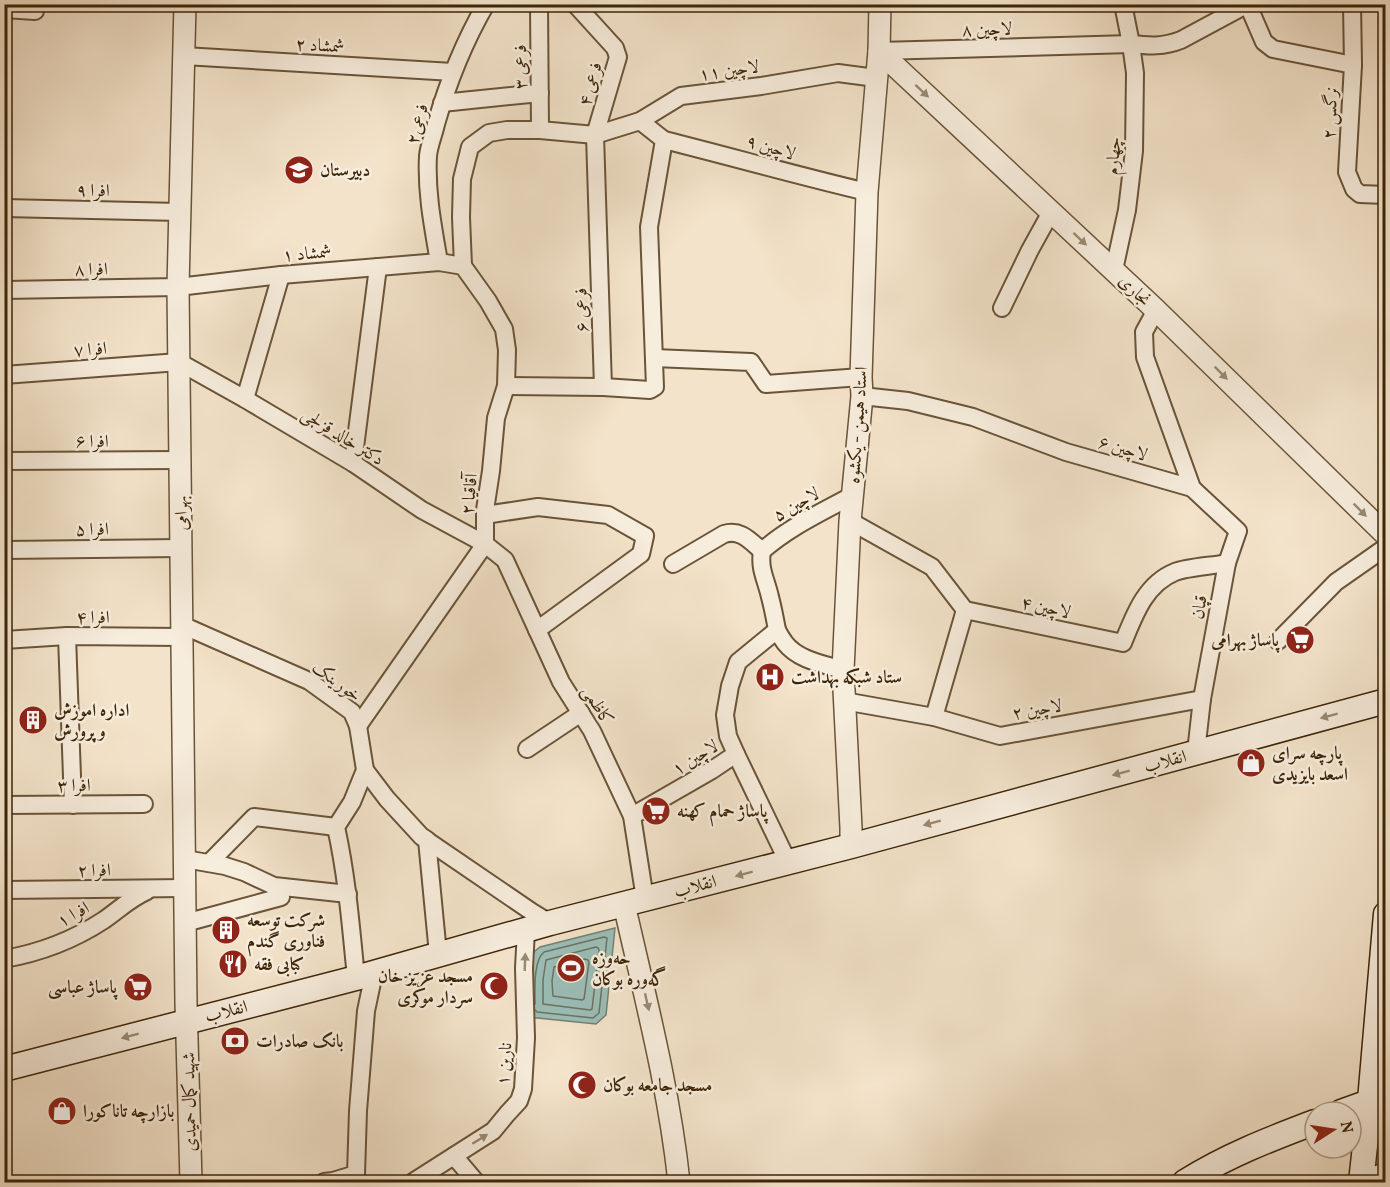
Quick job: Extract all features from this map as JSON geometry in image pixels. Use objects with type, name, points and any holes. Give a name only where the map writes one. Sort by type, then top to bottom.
[{"type":"main road","name":"انقلاب","points":[[4,1069],[365,975],[550,923],[851,846],[1386,701]]},
{"type":"main road","points":[[1361,1181],[1374,1110],[1386,914]]},
{"type":"main road","points":[[1185,1182],[1250,1147],[1303,1127]]},
{"type":"main road","points":[[1206,1182],[1226,1171],[1303,1142]]},
{"type":"street","name":"بهرامی","points":[[185,4],[178,287],[186,1021]]},
{"type":"street","name":"فرعی۲","points":[[439,262],[429,206],[428,154],[453,72],[486,4]]},
{"type":"street","name":"فرعی ۳","points":[[539,4],[540,130]]},
{"type":"street","name":"فرعی ۴","points":[[540,130],[595,135],[618,57],[615,48],[574,4]]},
{"type":"street","name":"استاد هیمن - یکشوه","points":[[851,846],[843,670],[850,521],[861,387],[867,192],[879,51],[880,4]]},
{"type":"street","name":"چهارم","points":[[1114,270],[1127,210],[1134,151],[1135,73],[1123,4]]},
{"type":"street","name":"نرگس ۲","points":[[1352,4],[1353,65],[1347,172],[1354,189],[1360,194],[1386,195]]},
{"type":"street","points":[[1248,5],[1264,42],[1273,49],[1353,65]]},
{"type":"street","name":"لاچین ۸","points":[[879,51],[1169,45],[1248,5]]},
{"type":"street","points":[[4,9],[35,11]]},
{"type":"street","name":"نجاری","points":[[879,51],[1156,310],[1386,536]]},
{"type":"street","name":"شمشاد ۲","points":[[184,56],[453,72]]},
{"type":"street","name":"لاچین ۱۱","points":[[595,135],[640,121],[681,96],[761,86],[837,72],[876,78]]},
{"type":"street","points":[[442,103],[540,93]]},
{"type":"street","points":[[506,386],[650,390],[655,387],[649,227],[664,141],[640,121]]},
{"type":"street","points":[[439,262],[463,266],[462,179],[470,147],[489,133],[507,130],[540,130]]},
{"type":"street","name":"فرعی ۶","points":[[595,135],[603,387]]},
{"type":"street","name":"لاچین ۹","points":[[664,141],[867,192]]},
{"type":"street","name":"افرا ۹","points":[[4,208],[180,212]]},
{"type":"street","points":[[1002,308],[1051,212]]},
{"type":"street","name":"شمشاد ۱","points":[[178,287],[281,274],[439,262]]},
{"type":"street","name":"آقاقیا ۲","points":[[463,266],[488,301],[504,329],[507,350],[506,386],[496,418],[485,515],[485,544]]},
{"type":"street","points":[[353,463],[378,267]]},
{"type":"street","points":[[244,399],[281,274]]},
{"type":"street","name":"افرا ۸","points":[[4,290],[178,287]]},
{"type":"street","name":"لاچین ۶","points":[[1156,310],[1144,332],[1145,357],[1192,488]]},
{"type":"street","name":"لاچین ۶","points":[[654,358],[751,362],[766,384],[861,387],[973,417],[1066,452],[1192,488]]},
{"type":"street","name":"دکتر خالد قزلجی","points":[[179,362],[353,463],[422,510],[485,544]]},
{"type":"street","name":"افرا ۷","points":[[4,375],[179,362]]},
{"type":"street","name":"افرا ۶","points":[[4,461],[180,460]]},
{"type":"street","name":"قپان","points":[[1192,488],[1238,531],[1227,563],[1202,699],[1196,752]]},
{"type":"street","name":"لاچین ۵","points":[[762,550],[789,530],[853,495]]},
{"type":"street","points":[[485,515],[538,507],[608,515],[645,536],[641,554],[537,630]]},
{"type":"street","points":[[850,521],[932,567],[965,609],[934,717]]},
{"type":"street","points":[[673,564],[724,534],[731,532],[741,534],[762,550],[762,574],[777,630],[784,643],[795,653],[810,660],[843,670]]},
{"type":"street","points":[[358,726],[485,544]]},
{"type":"street","name":"کاظمی","points":[[485,544],[505,560],[561,682],[592,731],[632,816],[634,902]]},
{"type":"street","points":[[1278,641],[1336,582],[1386,547]]},
{"type":"street","name":"افرا ۵","points":[[4,550],[181,548]]},
{"type":"street","name":"لاچین ۴","points":[[965,609],[1123,643],[1136,610],[1156,582],[1176,572],[1227,563]]},
{"type":"street","name":"لاچین ۱","points":[[632,816],[736,754],[728,735],[725,715],[730,686],[738,662],[777,630]]},
{"type":"street","name":"خورینک","points":[[182,631],[309,681],[352,712],[358,726],[365,770]]},
{"type":"street","name":"افرا ۴","points":[[4,640],[182,631]]},
{"type":"street","points":[[67,636],[74,805]]},
{"type":"street","name":"لاچین ۲","points":[[844,701],[934,717],[1000,736],[1202,699]]},
{"type":"street","points":[[527,749],[580,713]]},
{"type":"street","points":[[736,754],[788,862]]},
{"type":"street","points":[[324,1182],[356,1174],[358,1111],[366,1011],[365,975],[336,826],[352,802],[365,770]]},
{"type":"street","points":[[365,770],[387,799],[426,840],[438,954]]},
{"type":"street","name":"افرا ۳","points":[[4,805],[144,804]]},
{"type":"street","points":[[209,863],[254,817],[336,826]]},
{"type":"street","points":[[421,836],[550,923]]},
{"type":"street","points":[[184,859],[225,866],[274,886],[348,894]]},
{"type":"street","name":"افرا ۱","points":[[4,959],[56,945],[80,934],[105,919],[132,898],[154,888]]},
{"type":"street","name":"افرا ۲","points":[[4,890],[185,888]]},
{"type":"street","points":[[185,923],[281,897]]},
{"type":"street","points":[[634,902],[652,1026],[668,1101],[680,1182]]},
{"type":"street","name":"نارین ۱","points":[[413,1182],[493,1131],[519,1101],[523,1089],[526,1038],[524,968],[526,930]]},
{"type":"street","name":"شهید کمال حمیدی","points":[[186,1021],[191,1182]]},
{"type":"street","points":[[454,1156],[476,1182]]},
{"type":"street","points":[[1361,1181],[1386,1171]]},
{"type":"water","name":"حه‌وزه گه‌وره بوکان","points":[[615,928],[606,1015],[596,1024],[528,1017],[532,957],[535,951],[540,947]]},
{"type":"place","name":"دبیرستان","points":[[299,170]]},
{"type":"place","name":"پاساژ بهرامی","points":[[1300,640]]},
{"type":"place","name":"ستاد شبکه بهداشت","points":[[770,677]]},
{"type":"place","name":"اداره اموزش و پرورش","points":[[33,720]]},
{"type":"place","name":"پارچه سرای اسعد بایزیدی","points":[[1251,763]]},
{"type":"place","name":"پاساژ حمام کهنه","points":[[656,811]]},
{"type":"place","name":"شرکت توسعه فناوری گندم","points":[[226,930]]},
{"type":"place","name":"کبابی فقه","points":[[233,964]]},
{"type":"place","name":"حه‌وزه گه‌وره بوکان","points":[[571,968]]},
{"type":"place","name":"مسجد عزیز خان سردار موکری","points":[[494,986]]},
{"type":"place","name":"پاساژ عباسی","points":[[138,987]]},
{"type":"place","name":"بانک صادرات","points":[[235,1041]]},
{"type":"place","name":"مسجد جامعه بوکان","points":[[582,1085]]},
{"type":"place","name":"بازارچه تاناکورا","points":[[62,1111]]}]
